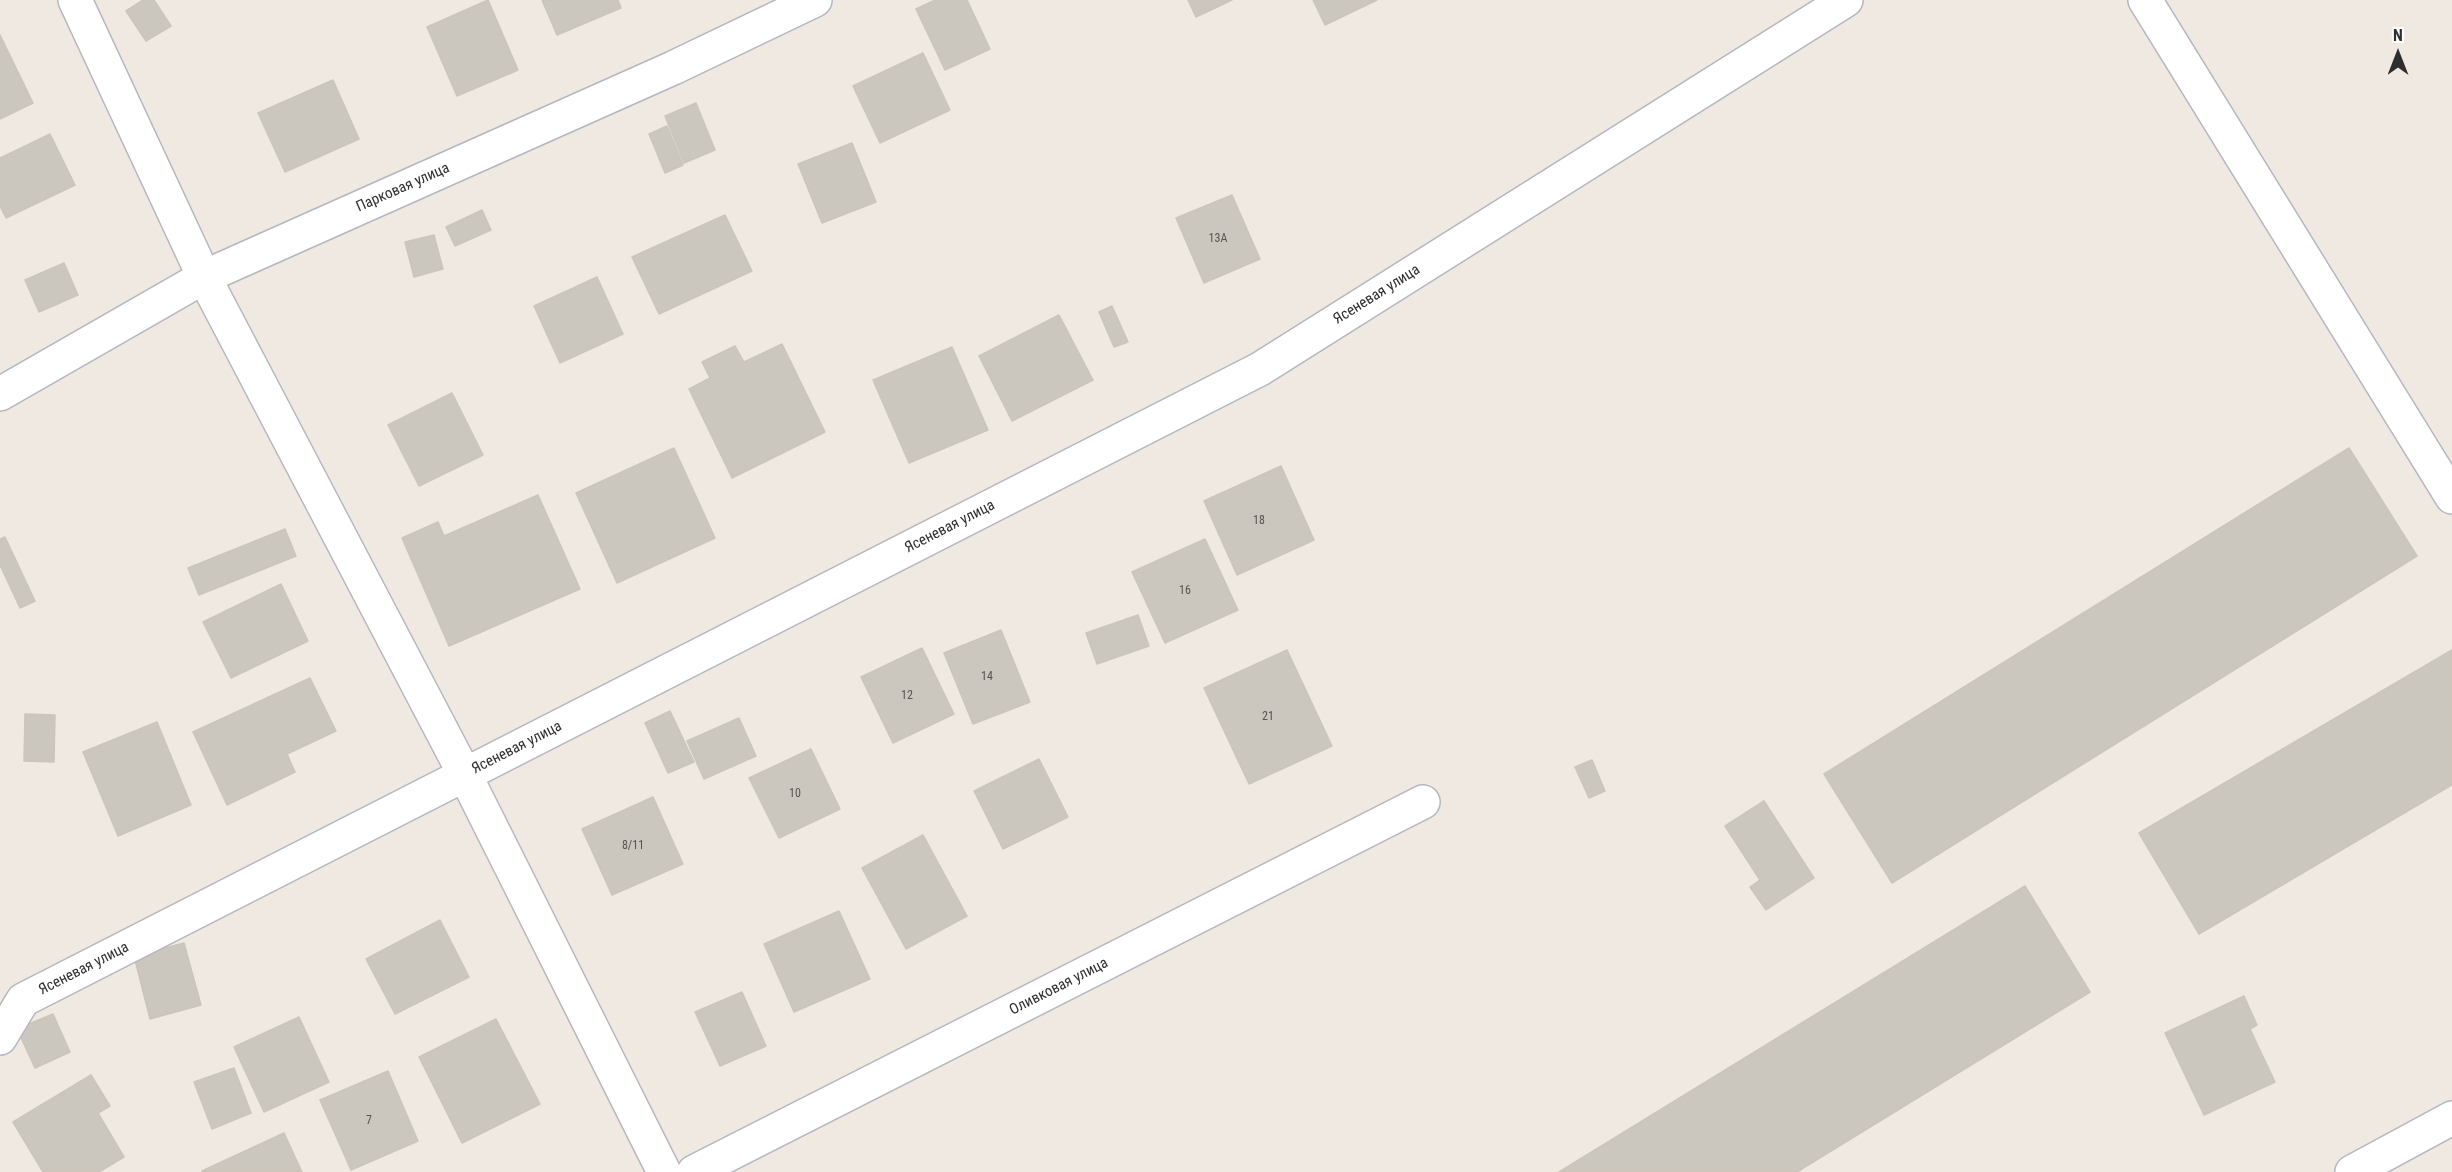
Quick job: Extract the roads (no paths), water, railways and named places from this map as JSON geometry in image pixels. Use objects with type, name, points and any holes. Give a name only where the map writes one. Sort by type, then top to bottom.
[{"type":"street","points":[[75,0],[204,277],[465,775],[664,1172]]},
{"type":"street","name":"Парковая улица","points":[[0,394],[204,277],[673,68],[815,0]]},
{"type":"street","name":"Ясеневая улица","points":[[0,1038],[23,1000],[1260,369],[1846,0]]},
{"type":"street","points":[[2145,0],[2452,497]]},
{"type":"street","name":"Оливковая улица","points":[[694,1172],[1424,802]]},
{"type":"street","points":[[2352,1172],[2452,1118]]}]
